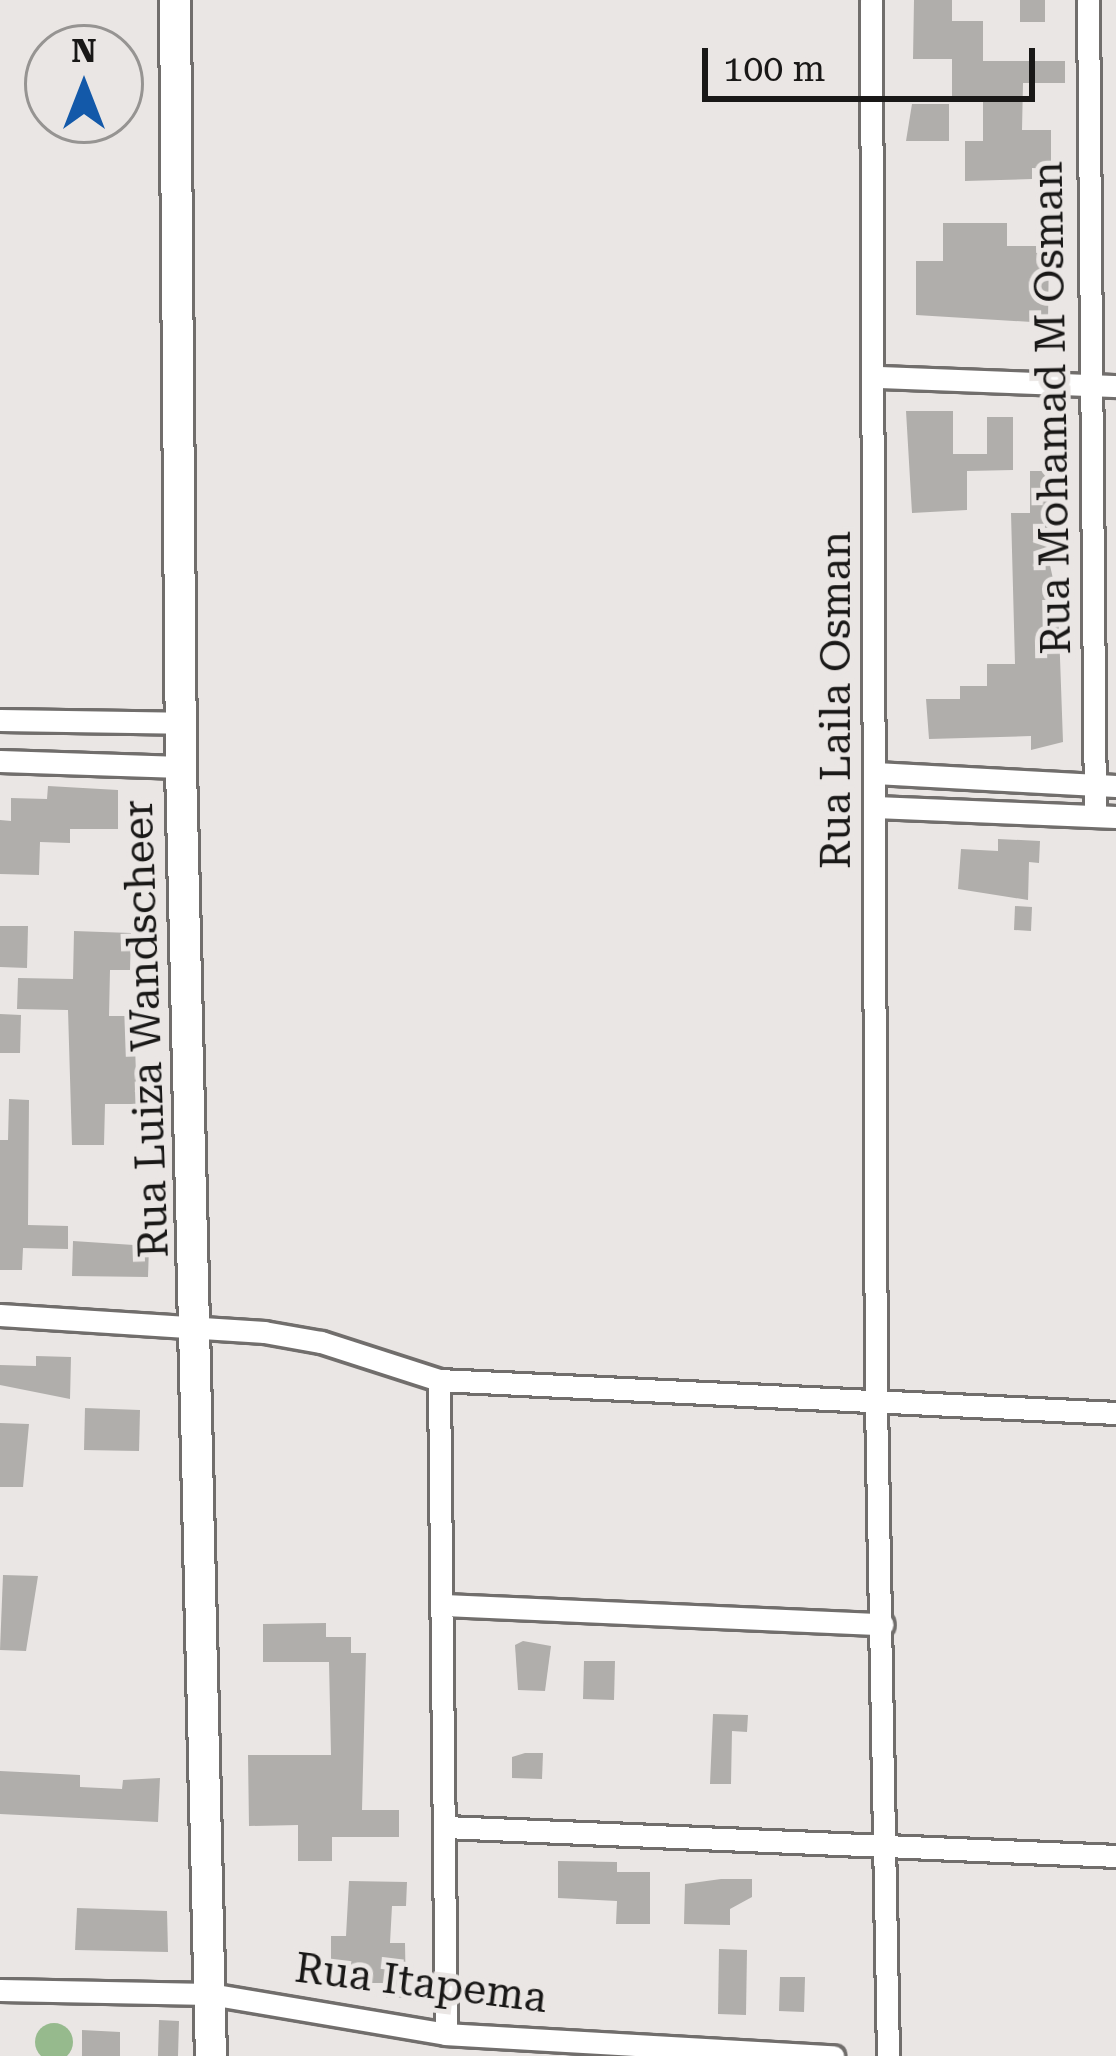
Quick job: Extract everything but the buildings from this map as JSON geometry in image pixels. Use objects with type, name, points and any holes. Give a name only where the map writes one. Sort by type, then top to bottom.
[{"type":"main road","name":"Rua Luiza Wandscheer","points":[[175,0],[181,767],[212,2056]]},
{"type":"street","name":"Rua Laila Osman","points":[[872,0],[877,377],[876,1401],[884,1624],[888,2056]]},
{"type":"street","name":"Rua Mohamad M Osman","points":[[1088,0],[1090,385],[1106,816]]},
{"type":"street","points":[[877,377],[1116,386]]},
{"type":"street","points":[[0,720],[181,723]]},
{"type":"street","points":[[0,761],[181,767]]},
{"type":"street","points":[[875,773],[1106,785]]},
{"type":"street","points":[[875,807],[1106,816]]},
{"type":"street","points":[[0,1315],[196,1326],[321,1342],[439,1381],[1116,1413]]},
{"type":"street","points":[[439,1381],[446,2034]]},
{"type":"street","points":[[443,1605],[884,1624]]},
{"type":"street","points":[[445,1827],[1116,1856]]},
{"type":"street","name":"Rua Itapema","points":[[0,1990],[210,1994],[446,2034],[833,2056]]},
{"type":"green space","points":[[54,2023],[67,2029],[73,2042],[67,2055],[54,2061],[41,2055],[35,2042],[41,2029]]}]
